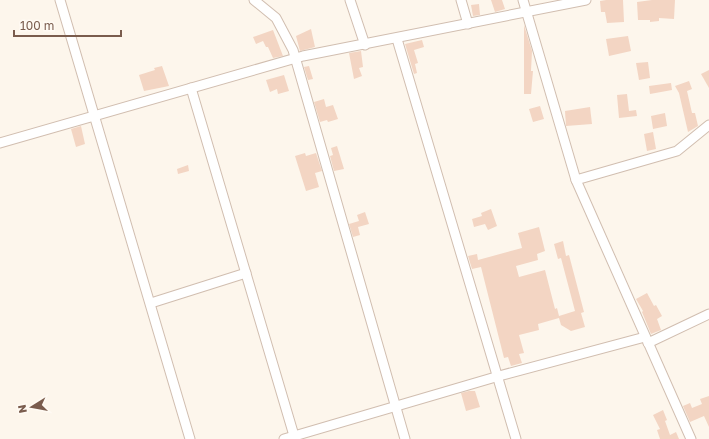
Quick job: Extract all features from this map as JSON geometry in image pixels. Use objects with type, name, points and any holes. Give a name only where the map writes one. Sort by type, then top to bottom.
[{"type":"street","points":[[60,0],[151,303],[190,439]]},
{"type":"street","points":[[254,0],[276,18],[290,42],[405,439]]},
{"type":"street","points":[[350,0],[365,45]]},
{"type":"street","points":[[461,0],[468,24]]},
{"type":"street","points":[[523,0],[576,180],[691,439]]},
{"type":"street","points":[[0,143],[294,59],[586,0]]},
{"type":"street","points":[[397,39],[516,439]]},
{"type":"street","points":[[191,88],[294,438]]},
{"type":"street","points":[[576,180],[677,151],[709,125]]},
{"type":"street","points":[[151,303],[246,273]]},
{"type":"street","points":[[284,439],[294,438],[395,406],[498,376],[646,340],[709,314]]},
{"type":"building","points":[[491,0],[502,0],[505,9],[495,12]]},
{"type":"building","points":[[623,0],[624,22],[607,23],[605,12],[601,12],[600,1]]},
{"type":"building","points":[[652,0],[675,0],[674,19],[659,18],[659,21],[650,22],[650,20],[638,20],[637,2]]},
{"type":"building","points":[[479,4],[480,15],[473,16],[471,5]]},
{"type":"building","points":[[524,25],[532,51],[531,71],[533,71],[531,94],[524,94]]},
{"type":"building","points":[[311,29],[315,47],[300,51],[296,36]]},
{"type":"building","points":[[273,30],[283,56],[273,58],[268,47],[266,47],[263,41],[256,44],[253,37]]},
{"type":"building","points":[[628,36],[631,51],[609,56],[606,39]]},
{"type":"building","points":[[422,40],[424,47],[414,50],[418,63],[415,64],[417,73],[414,74],[405,44]]},
{"type":"building","points":[[361,51],[363,67],[359,68],[362,76],[354,79],[349,53]]},
{"type":"building","points":[[648,62],[650,78],[639,80],[636,63]]},
{"type":"building","points":[[162,66],[169,86],[144,91],[139,75]]},
{"type":"building","points":[[309,66],[313,79],[308,80],[304,67]]},
{"type":"building","points":[[709,70],[709,88],[701,74]]},
{"type":"building","points":[[284,75],[289,91],[278,94],[277,89],[270,92],[266,80]]},
{"type":"building","points":[[689,81],[692,89],[687,91],[692,113],[695,113],[698,126],[688,132],[679,93],[675,86]]},
{"type":"building","points":[[671,83],[672,90],[650,94],[649,86]]},
{"type":"building","points":[[627,94],[629,111],[636,110],[637,116],[619,118],[617,95]]},
{"type":"building","points":[[324,99],[326,107],[333,105],[338,119],[328,122],[327,120],[320,122],[314,102]]},
{"type":"building","points":[[540,106],[544,119],[533,122],[529,109]]},
{"type":"building","points":[[590,107],[592,124],[566,126],[565,111]]},
{"type":"building","points":[[665,113],[667,126],[653,129],[651,116]]},
{"type":"building","points":[[81,126],[85,144],[76,147],[71,129]]},
{"type":"building","points":[[653,132],[656,149],[647,151],[644,134]]},
{"type":"building","points":[[337,146],[344,169],[334,171],[330,156],[333,155],[331,148]]},
{"type":"building","points":[[305,153],[306,156],[316,153],[322,171],[315,173],[319,187],[306,191],[295,156]]},
{"type":"building","points":[[188,165],[189,171],[178,174],[177,169]]},
{"type":"building","points":[[491,209],[497,226],[488,230],[485,224],[474,227],[472,219],[482,216],[481,213]]},
{"type":"building","points":[[365,212],[369,224],[358,227],[360,235],[353,237],[349,224],[359,221],[357,215]]},
{"type":"building","points":[[539,227],[545,251],[537,254],[538,260],[516,266],[519,277],[545,270],[555,309],[557,308],[559,316],[575,311],[561,258],[558,259],[554,244],[563,241],[566,256],[569,255],[584,312],[581,313],[585,327],[571,331],[561,325],[559,318],[538,324],[539,330],[519,335],[524,353],[519,354],[522,363],[511,366],[508,357],[504,358],[481,267],[472,269],[468,256],[477,254],[478,260],[522,248],[518,233]]},
{"type":"building","points":[[647,293],[654,306],[656,305],[662,316],[657,319],[661,330],[651,334],[642,312],[643,311],[636,299]]},
{"type":"building","points":[[475,391],[480,407],[466,411],[461,393]]},
{"type":"building","points":[[709,396],[709,427],[704,416],[690,422],[683,406],[690,403],[692,408],[702,404],[700,399]]},
{"type":"building","points":[[663,410],[670,435],[676,432],[679,439],[660,439],[657,430],[660,429],[653,415]]}]
